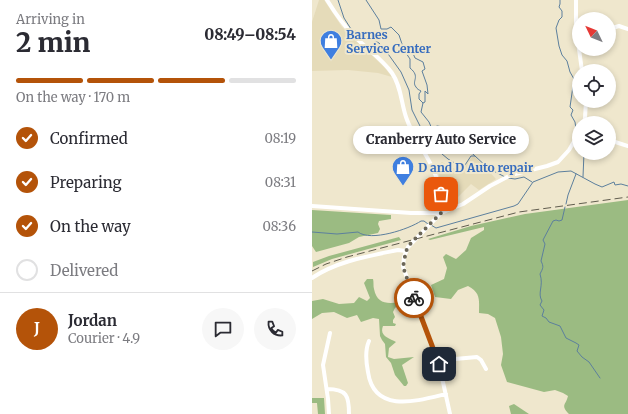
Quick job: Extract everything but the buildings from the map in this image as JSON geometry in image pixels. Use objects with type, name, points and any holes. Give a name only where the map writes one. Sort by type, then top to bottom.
[{"type":"street","points":[[327,0],[347,29],[386,66],[394,77],[400,91],[405,116],[434,171],[441,194],[441,213],[411,243],[406,251],[403,262],[405,273],[439,364],[450,414]]},
{"type":"street","points":[[576,0],[577,12]]},
{"type":"street","points":[[616,27],[619,26],[628,29]]},
{"type":"street","points":[[616,142],[628,146]]},
{"type":"street","points":[[312,206],[411,213],[441,213],[463,204],[490,186],[511,175],[558,162],[572,145]]},
{"type":"street","points":[[312,278],[333,267],[348,262],[398,250],[406,251]]},
{"type":"street","points":[[329,414],[323,365],[330,333]]},
{"type":"street","points":[[369,341],[367,348],[369,378],[375,390],[382,396],[391,401],[402,403],[419,401],[446,394]]},
{"type":"street","points":[[439,364],[450,360],[477,357],[481,360],[486,369]]},
{"type":"street","points":[[327,389],[340,390],[344,392],[349,400],[349,414]]},
{"type":"shaded area","points":[[319,0],[324,0],[342,27],[384,67],[392,77],[378,73],[348,70],[312,71],[312,22]]},
{"type":"shaded area","points":[[472,157],[475,157],[496,179],[479,190],[471,184],[456,199],[444,204],[439,175],[435,167],[442,162],[459,171]]},
{"type":"green space","points":[[628,200],[628,414],[569,414],[564,407],[568,396],[563,393],[555,390],[544,392],[507,382],[501,365],[503,354],[501,337],[495,318],[488,314],[479,313],[478,297],[475,291],[468,286],[458,290],[451,299],[435,297],[431,285],[444,279],[447,268],[443,257],[446,254],[456,259],[466,250],[471,238],[484,230],[484,227],[430,240],[428,239],[471,226],[525,214]]},
{"type":"green space","points":[[312,210],[391,215],[391,219],[379,221],[378,224],[380,229],[378,233],[359,237],[349,243],[316,252],[312,246]]},
{"type":"green space","points":[[399,237],[401,240],[332,259],[313,267],[313,262],[329,256]]},
{"type":"green space","points":[[367,279],[373,279],[375,294],[380,300],[387,303],[400,302],[393,312],[395,317],[393,323],[396,324],[395,326],[383,326],[382,332],[385,336],[396,342],[389,348],[388,357],[394,359],[414,357],[402,365],[408,383],[406,386],[404,386],[395,375],[391,363],[386,357],[385,344],[380,336],[379,319],[373,318],[361,322],[357,315],[347,318],[334,312],[322,313],[312,319],[312,301],[323,299],[339,304],[354,303],[359,297],[367,301],[370,298],[364,283]]},
{"type":"green space","points":[[312,398],[324,398],[325,414],[318,414],[317,403],[312,403]]},
{"type":"green space","points":[[514,404],[529,414],[511,414],[509,406]]},
{"type":"waterway","points":[[338,0],[344,18],[351,29],[379,43],[401,72],[409,90],[412,110],[420,126],[423,138],[448,159],[463,168],[471,156],[475,156],[488,168],[505,177]]},
{"type":"waterway","points":[[366,0],[379,20],[381,29],[391,27],[399,35],[404,50],[410,59],[410,68],[415,74],[414,83],[421,91],[419,94],[419,99],[423,103],[421,112],[429,122],[432,129],[437,126],[443,127],[475,156]]},
{"type":"waterway","points":[[560,0],[559,7],[562,11],[562,17],[556,28],[562,55],[567,61],[574,79],[570,107],[573,110],[571,115],[572,117]]},
{"type":"waterway","points":[[408,54],[412,51],[415,58],[423,62],[425,69],[422,71],[427,85],[428,94],[425,91],[425,102],[423,103]]},
{"type":"waterway","points":[[583,177],[584,160]]},
{"type":"waterway","points":[[431,225],[436,228],[514,206],[518,204],[533,182],[558,172],[571,171],[602,187],[614,182],[615,185],[621,184],[628,186]]},
{"type":"waterway","points":[[566,204],[576,174]]},
{"type":"waterway","points":[[508,178],[515,179],[524,177],[532,182]]},
{"type":"waterway","points":[[565,207],[562,220],[553,221],[543,240],[545,244],[541,261],[543,268],[540,274],[540,295],[542,301],[540,305],[544,310],[542,316],[549,322],[560,326],[566,338],[579,345],[577,351],[589,362],[600,378]]},
{"type":"waterway","points":[[312,232],[337,234],[358,232],[364,235],[372,236],[399,231],[421,221],[428,224]]},
{"type":"railway","points":[[312,271],[326,264],[347,257],[519,212],[628,197]]},
{"type":"way so far","points":[[414,298],[403,268],[404,257],[408,246],[441,213],[441,194]]},
{"type":"place","name":"Barnes Service Center","points":[[331,60]]},
{"type":"place","name":"D and D Auto repair","points":[[403,186]]},
{"type":"place","name":"Cranberry Auto Service","points":[[441,194]]},
{"type":"route","points":[[414,298],[439,364]]}]
